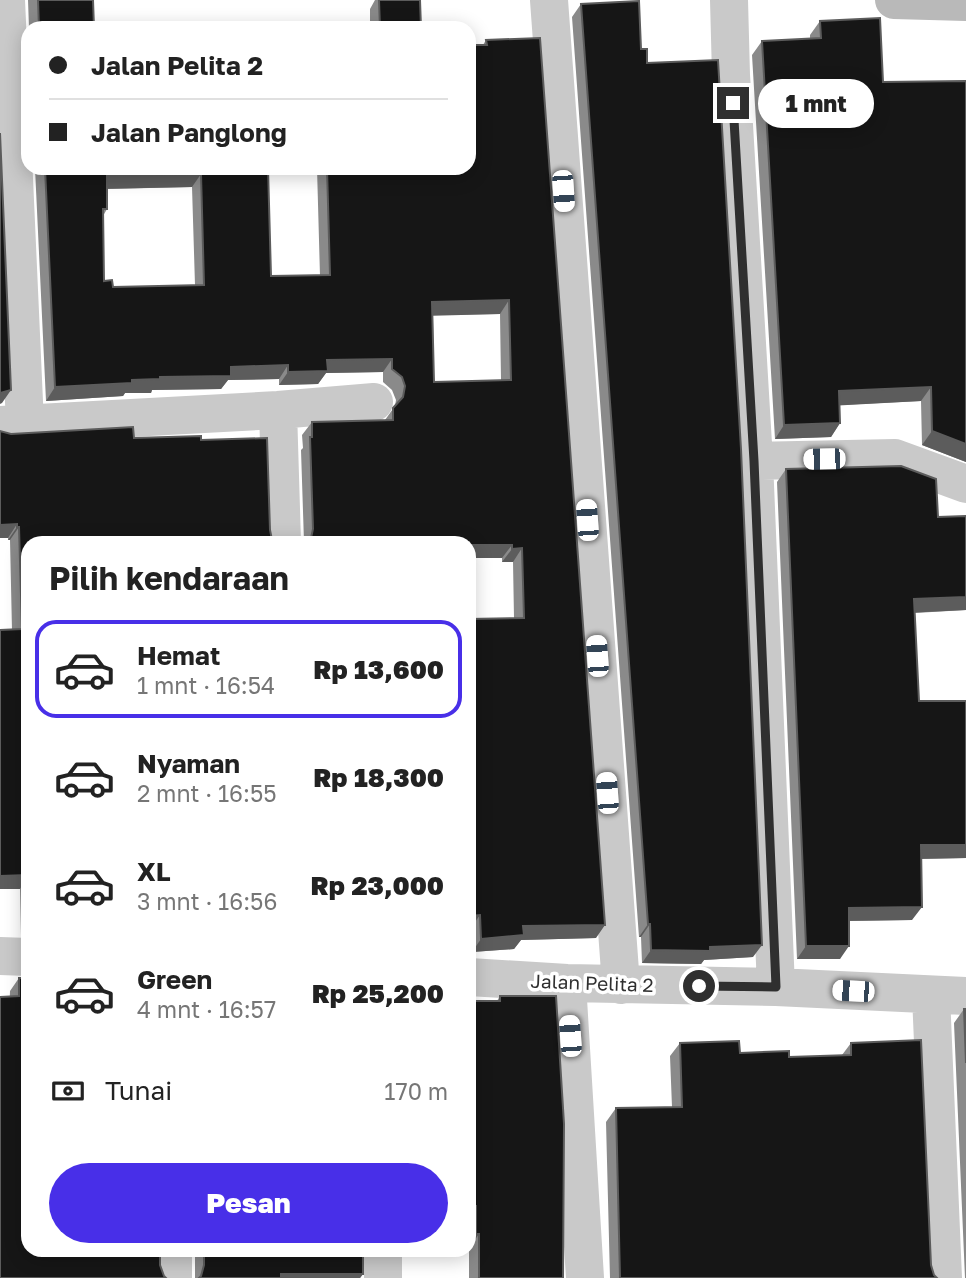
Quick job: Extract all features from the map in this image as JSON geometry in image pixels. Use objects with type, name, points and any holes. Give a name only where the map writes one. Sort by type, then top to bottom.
[{"type":"street","points":[[6,0],[12,424],[278,410],[374,402]]},
{"type":"street","points":[[549,0],[621,985]]},
{"type":"street","points":[[729,0],[754,461],[776,987]]},
{"type":"street","points":[[894,0],[966,2]]},
{"type":"street","points":[[278,410],[282,536]]},
{"type":"street","points":[[754,461],[895,458],[966,484]]},
{"type":"street","points":[[0,956],[21,957]]},
{"type":"street","name":"Jalan Pelita 2","points":[[476,977],[567,983],[776,987],[948,995]]},
{"type":"street","points":[[567,983],[585,1278]]},
{"type":"street","points":[[943,1278],[948,995]]},
{"type":"street","points":[[173,1257],[173,1278]]},
{"type":"street","points":[[383,1257],[383,1278]]},
{"type":"building","points":[[38,0],[93,0],[94,21],[39,21]]},
{"type":"building","points":[[379,0],[420,0],[421,21],[380,21]]},
{"type":"building","points":[[639,1],[641,49],[647,49],[647,63],[718,60],[741,449],[762,945],[710,947],[710,951],[651,950],[648,924],[581,4]]},
{"type":"building","points":[[880,18],[883,82],[966,81],[966,444],[932,431],[931,387],[839,391],[840,423],[784,425],[762,41],[821,38],[820,21]]},
{"type":"building","points":[[540,38],[605,925],[523,926],[524,935],[481,939],[480,915],[476,915],[476,619],[524,618],[522,548],[512,549],[512,545],[476,545],[476,536],[311,536],[312,422],[393,420],[393,408],[403,397],[405,386],[402,377],[392,369],[392,359],[327,360],[328,371],[288,372],[288,365],[231,367],[231,376],[160,377],[132,380],[132,383],[55,387],[45,175],[154,175],[107,176],[107,209],[103,209],[104,281],[112,280],[113,287],[204,285],[201,175],[268,175],[271,276],[330,275],[327,175],[476,175],[476,45],[487,45],[486,40]],"holes":[[[509,300],[511,380],[434,382],[432,302]]]},
{"type":"building","points":[[0,133],[11,390],[0,393]]},
{"type":"building","points":[[133,427],[134,438],[267,438],[271,536],[21,536],[21,595],[19,527],[17,524],[0,525],[0,431],[11,434]]},
{"type":"building","points":[[901,466],[936,479],[938,517],[966,516],[966,597],[914,599],[919,701],[966,701],[966,845],[921,845],[922,907],[849,908],[849,946],[806,946],[786,469]]},
{"type":"building","points":[[21,629],[21,875],[0,876],[0,630]]},
{"type":"building","points":[[21,978],[21,1257],[160,1257],[160,1265],[166,1278],[0,1278],[0,997],[19,996]]},
{"type":"building","points":[[500,996],[556,996],[564,1124],[563,1278],[479,1278],[479,1234],[476,1234],[476,1001],[500,1001]]},
{"type":"building","points":[[964,1009],[966,1009],[966,1063]]},
{"type":"building","points":[[921,1040],[931,1265],[937,1278],[620,1278],[616,1108],[682,1107],[680,1043],[739,1041],[740,1053],[789,1051],[789,1057],[851,1055],[851,1043]]},
{"type":"building","points":[[204,1257],[363,1257],[363,1274],[199,1278]]},
{"type":"route","points":[[699,986],[776,987],[754,461],[733,103]]}]
